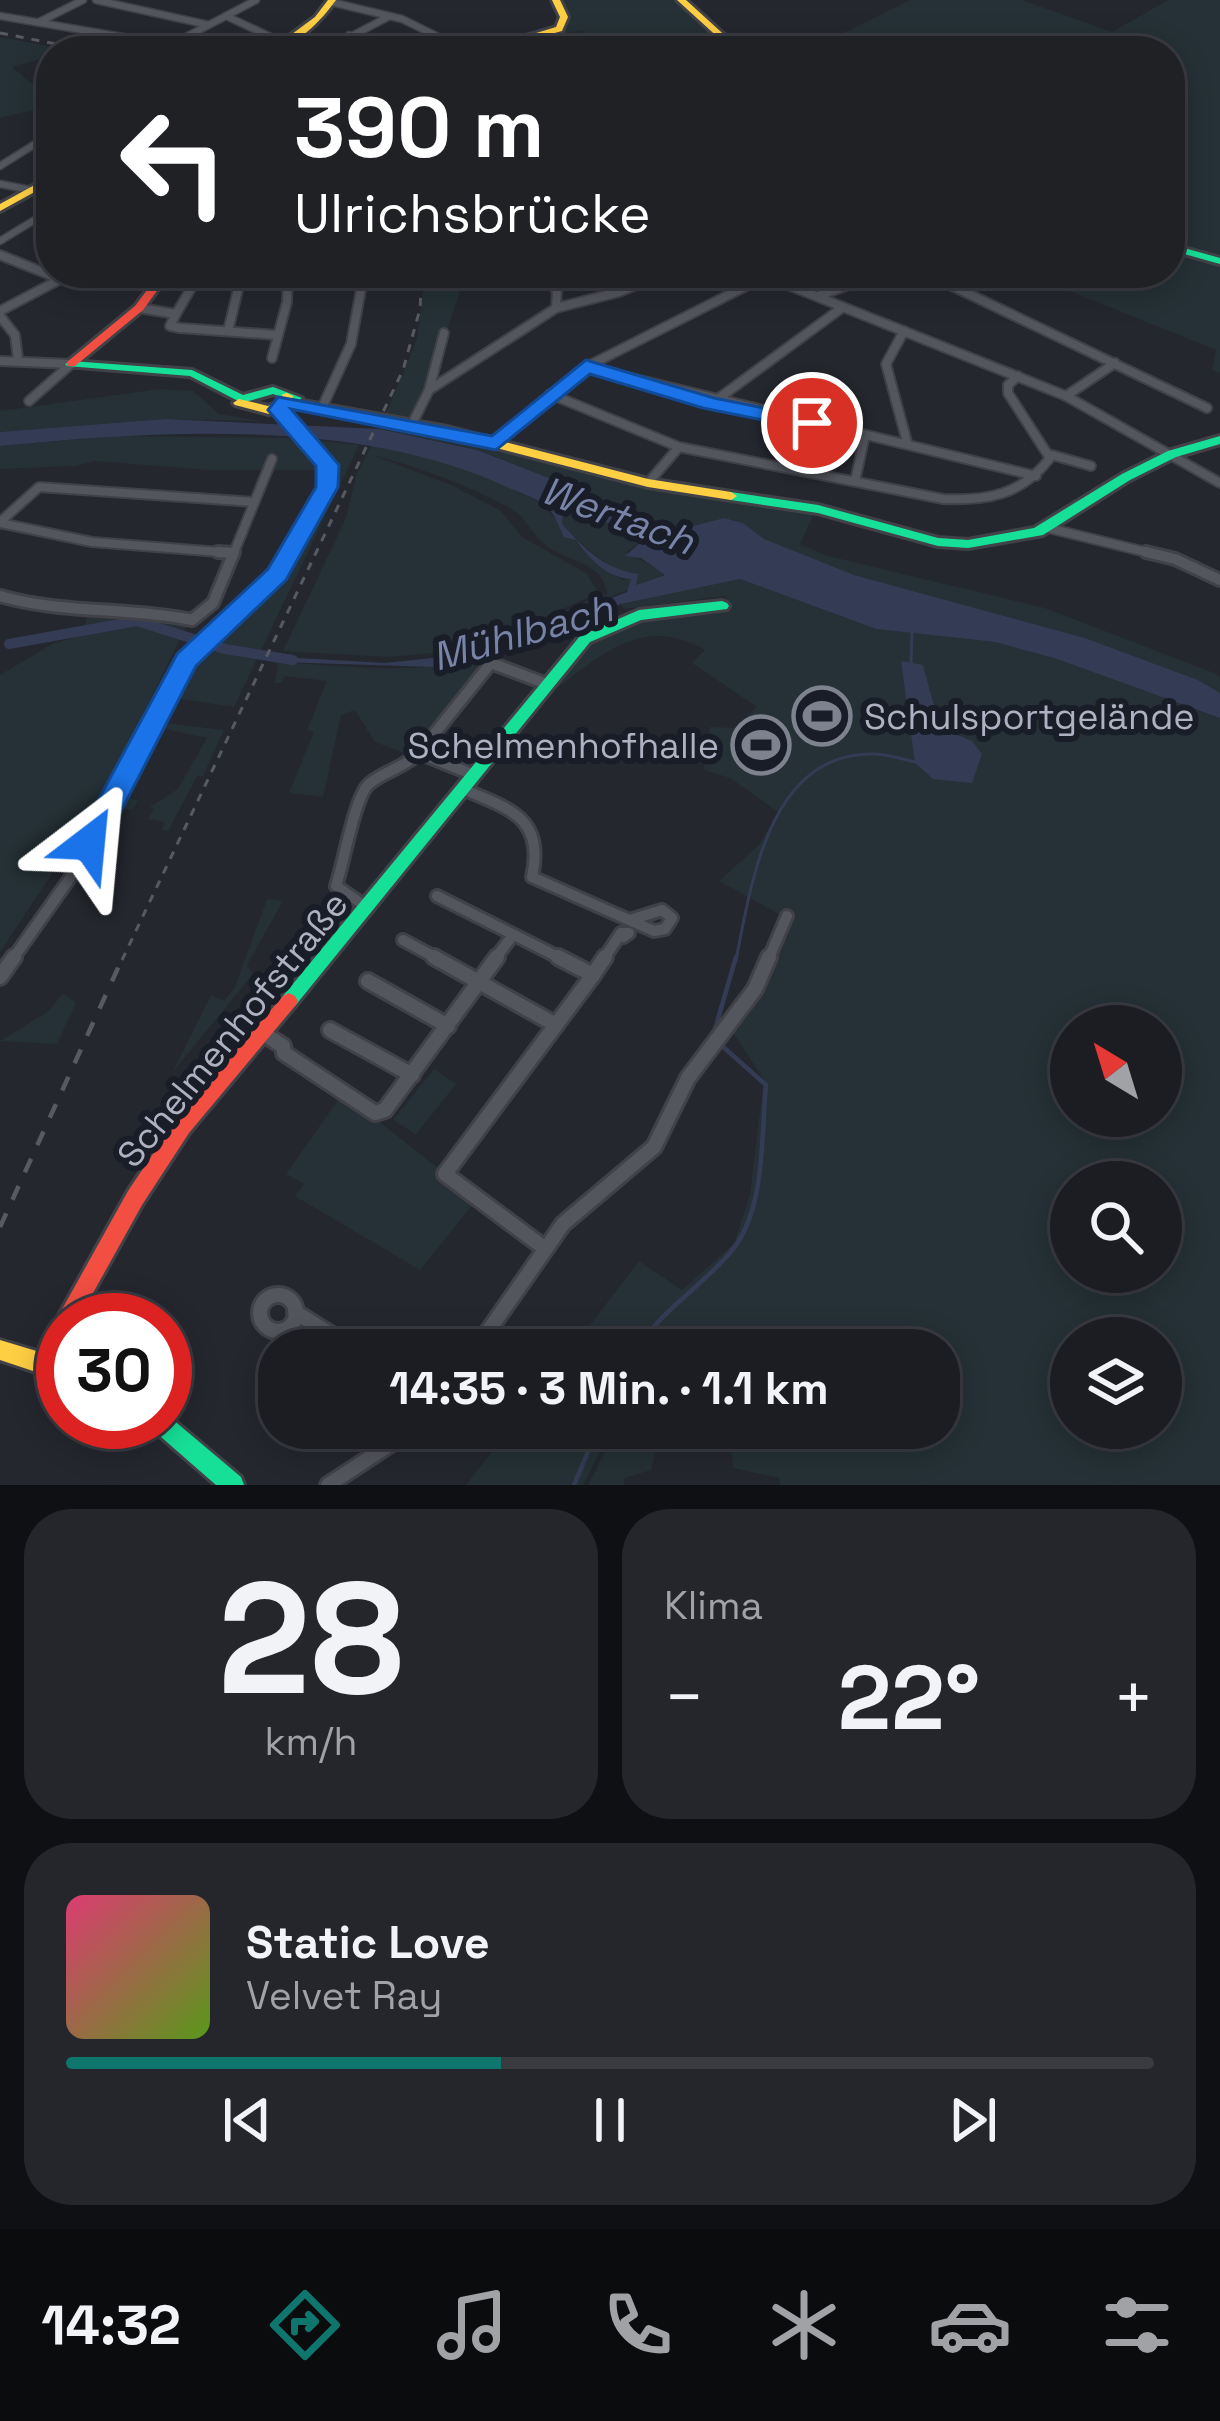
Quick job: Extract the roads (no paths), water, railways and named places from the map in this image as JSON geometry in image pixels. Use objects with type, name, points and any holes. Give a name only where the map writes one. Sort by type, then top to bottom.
[{"type":"street","points":[[39,22],[83,0]]},
{"type":"street","points":[[96,0],[209,25]]},
{"type":"street","points":[[230,0],[247,4]]},
{"type":"street","points":[[188,36],[256,0]]},
{"type":"street","points":[[534,36],[559,28],[564,16],[556,0]]},
{"type":"street","points":[[681,0],[721,36]]},
{"type":"street","points":[[294,36],[318,19],[332,1],[432,36]]},
{"type":"street","points":[[0,16],[115,36]]},
{"type":"street","points":[[226,16],[260,36]]},
{"type":"street","points":[[350,35],[388,17]]},
{"type":"street","points":[[0,166],[36,143]]},
{"type":"street","points":[[0,184],[31,190]]},
{"type":"street","points":[[0,208],[36,187]]},
{"type":"street","points":[[0,241],[36,219]]},
{"type":"street","points":[[1185,251],[1220,261]]},
{"type":"street","points":[[0,254],[36,269]]},
{"type":"street","points":[[17,359],[15,335],[0,313],[44,288]]},
{"type":"street","points":[[29,401],[139,308],[154,288]]},
{"type":"street","points":[[192,288],[170,326],[277,334]]},
{"type":"street","points":[[228,331],[238,288]]},
{"type":"street","points":[[272,358],[287,288]]},
{"type":"street","points":[[323,406],[351,344],[361,288]]},
{"type":"street","points":[[555,288],[556,308]]},
{"type":"street","points":[[429,390],[556,308],[629,288]]},
{"type":"street","points":[[496,444],[586,367],[737,288]]},
{"type":"street","points":[[797,288],[1066,396],[1220,483]]},
{"type":"street","points":[[818,296],[840,288]]},
{"type":"street","points":[[957,288],[1207,408]]},
{"type":"street","points":[[711,404],[843,307]]},
{"type":"street","points":[[139,308],[176,314]]},
{"type":"street","points":[[904,331],[886,364],[907,442]]},
{"type":"street","points":[[412,424],[429,390],[444,333]]},
{"type":"street","points":[[0,361],[170,369],[214,383],[234,399],[274,398],[323,406],[648,483],[818,509],[955,544],[1009,540],[1048,528],[1126,477],[1172,454],[1220,440]]},
{"type":"street","points":[[1066,396],[1115,363]]},
{"type":"street","points":[[586,367],[711,404],[907,442],[1036,476]]},
{"type":"street","points":[[1018,376],[1008,393],[1052,455],[1091,466]]},
{"type":"street","points":[[550,394],[679,447],[974,501],[1002,497],[1036,476],[1052,455]]},
{"type":"street","points":[[0,976],[70,878],[186,661],[259,594],[290,554],[330,478],[320,456],[274,398]]},
{"type":"street","points":[[855,481],[865,435]]},
{"type":"street","points":[[648,483],[679,447]]},
{"type":"street","points":[[0,596],[43,608],[143,610],[192,620],[213,603],[272,459]]},
{"type":"street","points":[[0,523],[34,488],[254,502]]},
{"type":"street","points":[[0,523],[92,542],[233,553]]},
{"type":"street","points":[[1048,528],[1175,559],[1220,580]]},
{"type":"street","name":"Schelmenhofstraße","points":[[82,1293],[135,1198],[182,1127],[264,1034],[544,683],[594,628],[613,620],[722,606]]},
{"type":"street","points":[[368,908],[336,886],[355,831],[355,802],[371,781],[407,765],[491,663],[544,683]]},
{"type":"street","points":[[419,753],[474,775]]},
{"type":"street","points":[[463,789],[526,823],[536,836],[539,854],[532,877],[630,920]]},
{"type":"street","points":[[437,896],[593,975]]},
{"type":"street","points":[[489,1329],[563,1224],[654,1147],[688,1078],[755,989],[787,916]]},
{"type":"street","points":[[264,1034],[283,1046],[284,1053],[375,1113],[385,1110],[513,935]]},
{"type":"street","points":[[543,1247],[445,1174],[622,937]]},
{"type":"street","points":[[403,940],[556,1025]]},
{"type":"street","points":[[368,981],[448,1026]]},
{"type":"street","points":[[330,1030],[412,1076]]},
{"type":"street","points":[[295,1312],[322,1329]]},
{"type":"street","points":[[0,1350],[36,1361]]},
{"type":"street","points":[[190,1449],[228,1483]]},
{"type":"street","points":[[328,1485],[383,1449]]},
{"type":"water","name":"Wertach","points":[[165,419],[379,429],[477,450],[577,489],[619,515],[661,526],[693,526],[724,518],[743,523],[764,539],[854,575],[1085,638],[1198,680],[1220,693],[1220,718],[1057,659],[995,642],[876,629],[740,579],[621,604],[492,654],[434,667],[278,662],[280,657],[385,663],[471,654],[627,592],[631,579],[606,571],[576,540],[564,537],[544,504],[449,465],[388,449],[324,439],[192,434],[0,446],[0,432]],"holes":[[[585,514],[641,536],[641,542],[625,556],[641,558],[665,575],[636,585],[638,574],[596,557],[562,524],[563,515]]]},
{"type":"water","points":[[901,661],[923,665],[940,728],[972,741],[982,754],[972,783],[933,779],[915,763]]},
{"type":"waterway","name":"Mühlbach","points":[[9,644],[137,621],[225,649],[293,660]]},
{"type":"waterway","points":[[911,663],[912,632]]},
{"type":"waterway","points":[[736,960],[758,862],[787,800],[809,776],[836,760],[871,754],[917,762]]},
{"type":"waterway","points":[[715,1029],[736,957]]},
{"type":"waterway","points":[[652,1329],[733,1249],[757,1192],[766,1085],[721,1045]]},
{"type":"waterway","points":[[574,1485],[589,1449]]},
{"type":"railway","points":[[0,33],[36,40]]},
{"type":"railway","points":[[122,960],[403,370],[421,288]]},
{"type":"railway","points":[[0,1227],[123,957]]},
{"type":"place","name":"Schulsportgelände","points":[[822,716]]},
{"type":"place","name":"Schelmenhofhalle","points":[[761,745]]}]
